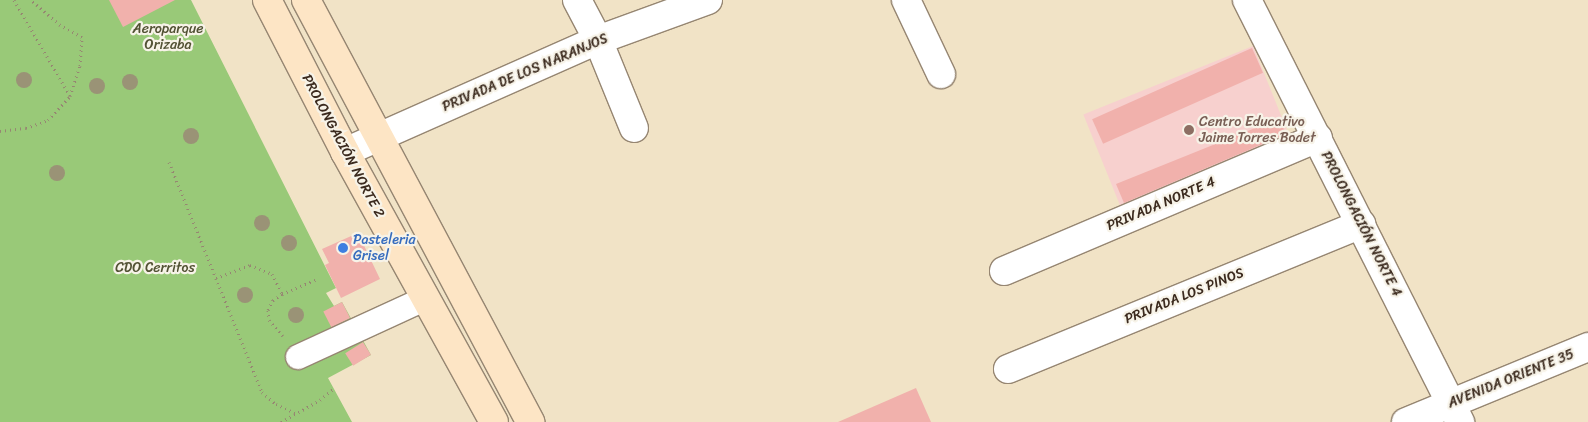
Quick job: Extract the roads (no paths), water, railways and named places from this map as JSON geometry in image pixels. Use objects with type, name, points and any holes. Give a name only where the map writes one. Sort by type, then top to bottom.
[{"type":"main road","name":"PROLONGACIÓN NORTE 2","points":[[268,0],[345,152],[494,422]]},
{"type":"main road","points":[[306,0],[530,422]]},
{"type":"street","points":[[577,0],[598,40],[634,128]]},
{"type":"street","name":"PRIVADA DE LOS NARANJOS","points":[[345,152],[598,40],[708,0]]},
{"type":"street","points":[[906,0],[941,74]]},
{"type":"street","name":"PROLONGACIÓN NORTE 4","points":[[1247,0],[1456,413]]},
{"type":"street","name":"PRIVADA NORTE 4","points":[[1004,271],[1318,138]]},
{"type":"street","name":"PRIVADA LOS PINOS","points":[[1008,369],[1361,224]]},
{"type":"street","points":[[298,357],[426,298]]},
{"type":"street","name":"AVENIDA ORIENTE 35","points":[[1406,422],[1456,413],[1588,347]]},
{"type":"place","name":"Centro Educativo Jaime Torres Bodet","points":[[1189,130]]},
{"type":"place","name":"Pasteleria Grisel","points":[[343,248]]},
{"type":"park label","name":"Aeroparque Orizaba","points":[[168,38]]},
{"type":"park label","name":"CDO Cerritos","points":[[155,268]]}]
